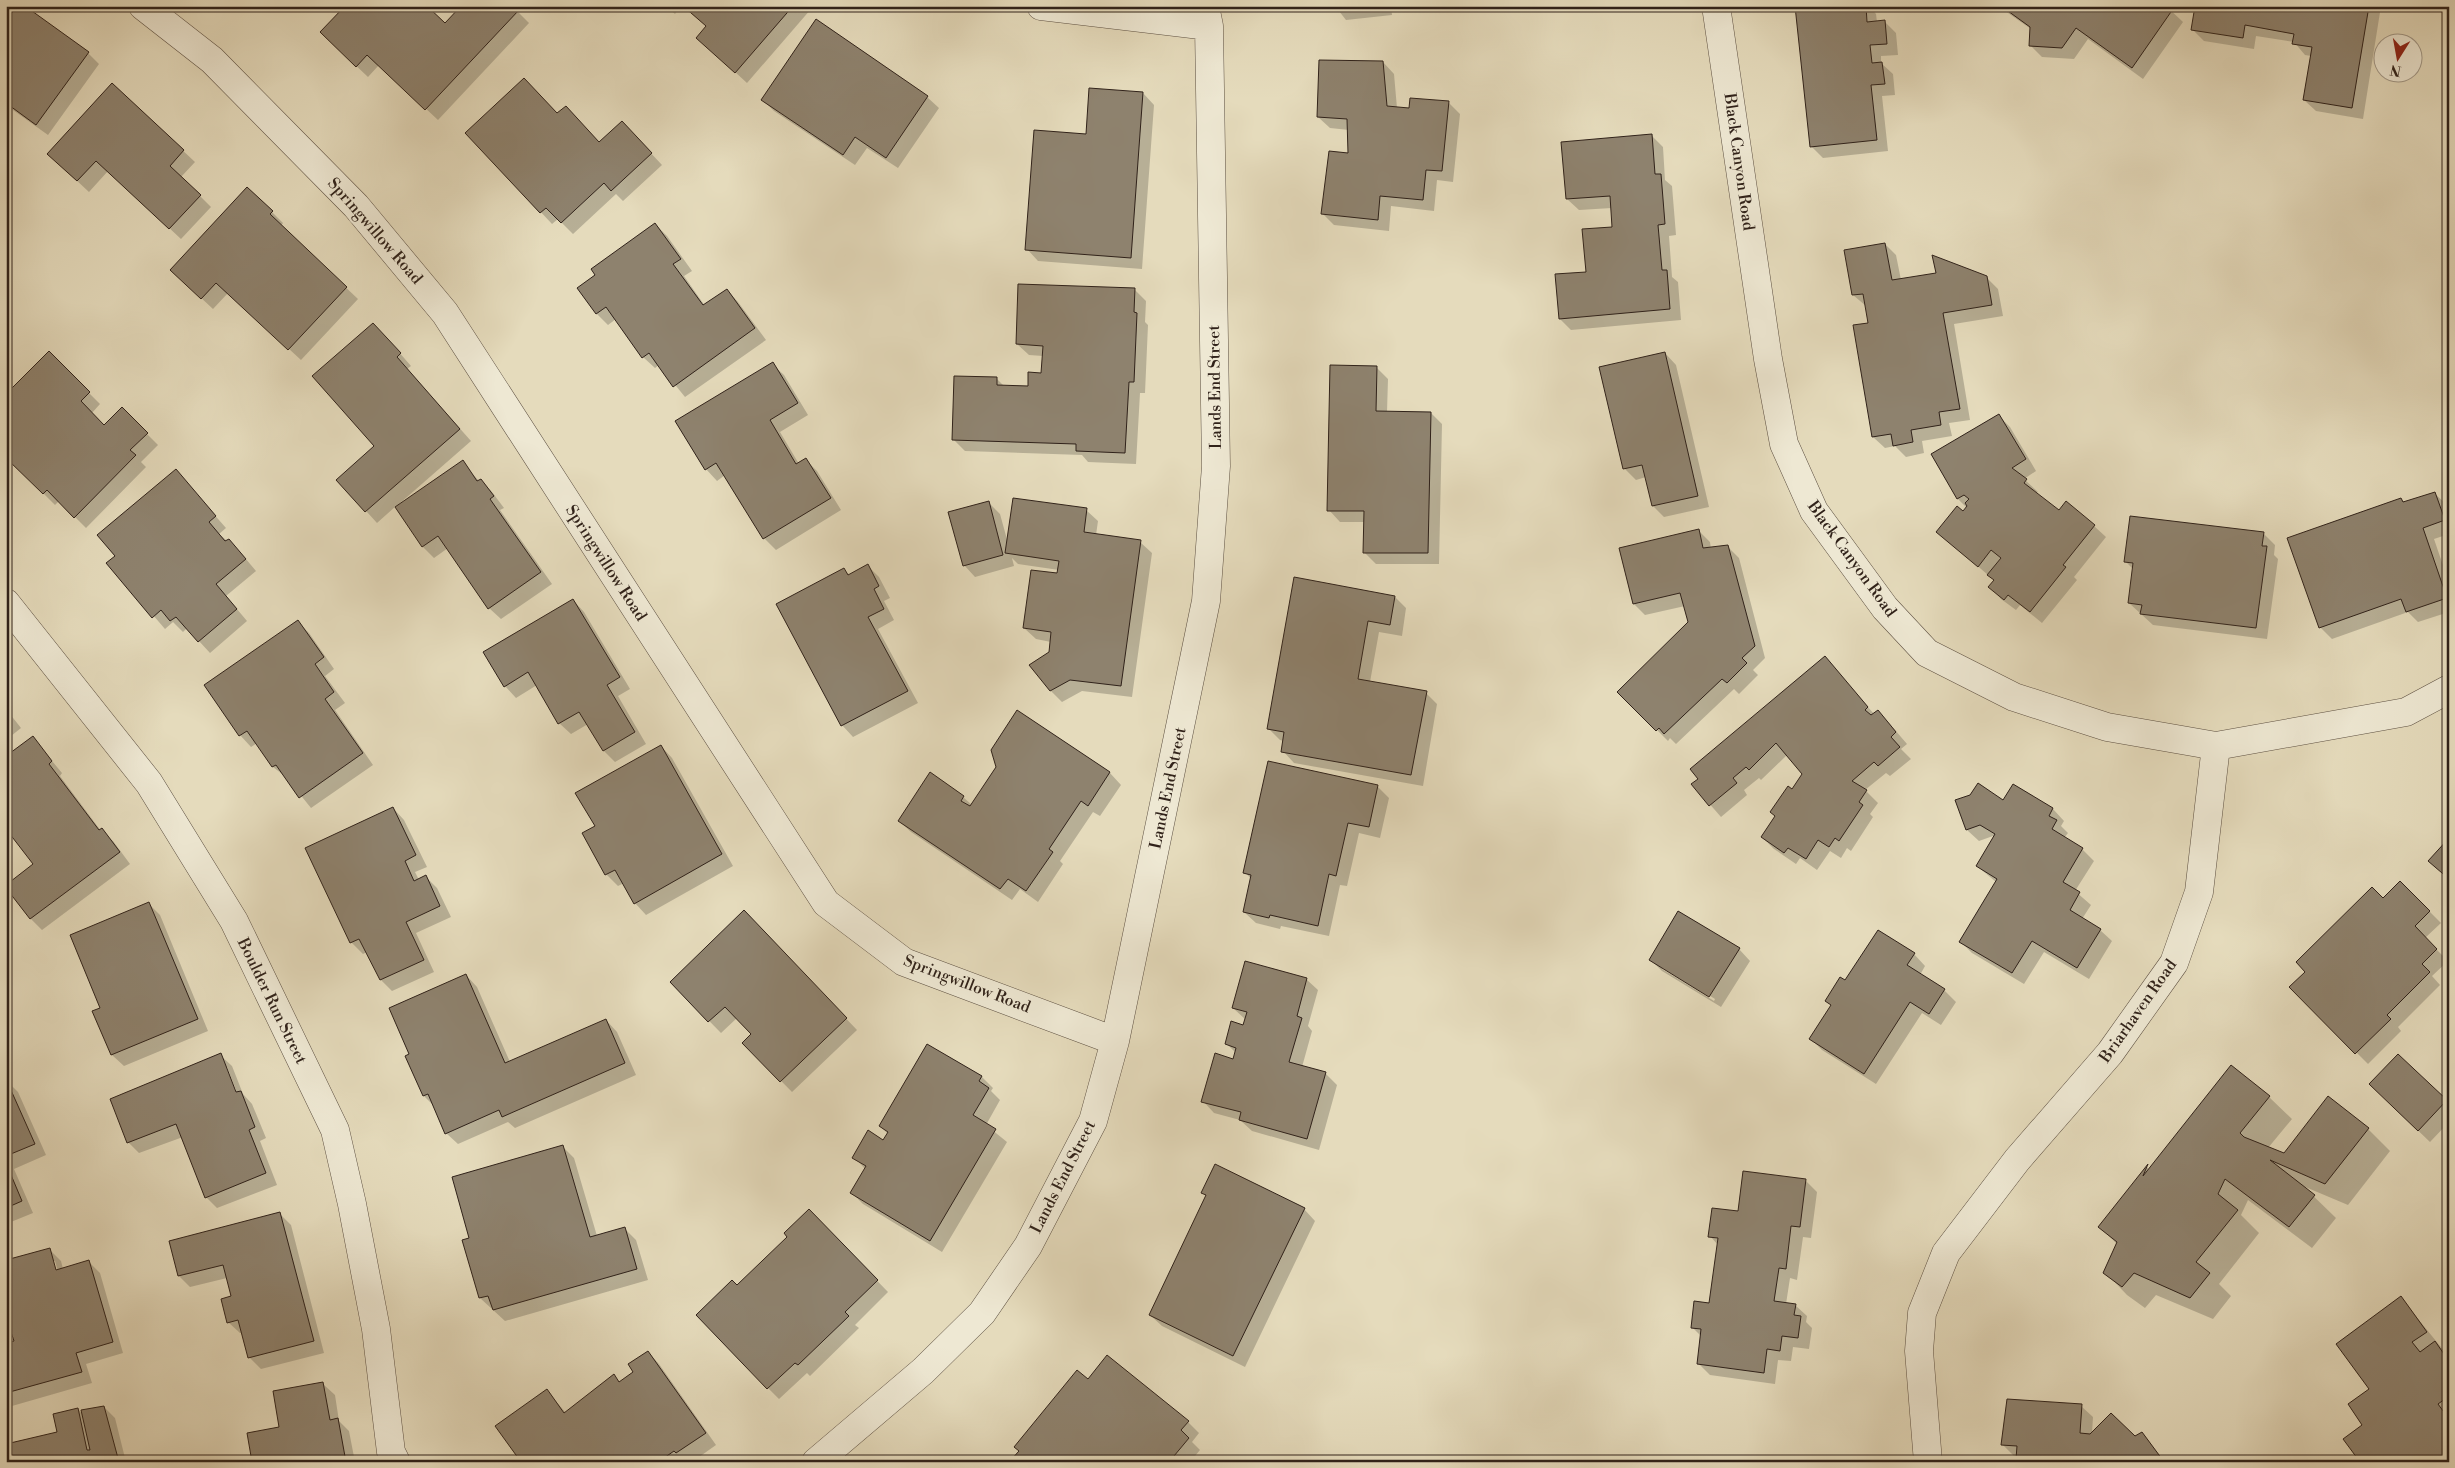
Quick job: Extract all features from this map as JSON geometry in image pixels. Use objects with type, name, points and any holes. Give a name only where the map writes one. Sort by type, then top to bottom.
[{"type":"street","name":"Springwillow Road","points":[[143,6],[212,60],[356,206],[445,314],[826,903],[904,962],[1115,1041]]},
{"type":"street","points":[[1041,6],[1207,16]]},
{"type":"street","name":"Black Canyon Road","points":[[1716,6],[1773,387],[1784,444],[1814,511],[1885,608],[1927,653],[2014,697],[2107,728],[2216,746]]},
{"type":"street","name":"Lands End Street","points":[[816,1462],[923,1371],[982,1313],[1028,1246],[1093,1121],[1115,1041],[1206,600],[1216,466],[1207,16]]},
{"type":"street","name":"Boulder Run Street","points":[[6,603],[149,783],[234,921],[334,1130],[352,1204],[376,1329],[391,1452],[396,1462]]},
{"type":"street","points":[[2216,746],[2406,712],[2449,689]]},
{"type":"street","name":"Briarhaven Road","points":[[1928,1462],[1919,1350],[1922,1313],[1946,1253],[2017,1160],[2110,1052],[2174,963],[2199,892],[2216,746]]},
{"type":"building","points":[[6,6],[25,6],[89,52],[36,125],[6,103]]},
{"type":"building","points":[[345,6],[409,6],[412,9],[414,6],[427,6],[445,23],[461,6],[514,6],[519,10],[425,110],[367,55],[356,67],[320,32]]},
{"type":"building","points":[[683,6],[793,6],[735,73],[696,38],[706,26]]},
{"type":"building","points":[[1795,6],[1866,6],[1867,22],[1885,20],[1887,44],[1870,45],[1872,63],[1882,62],[1885,84],[1871,85],[1877,140],[1810,147]]},
{"type":"building","points":[[2001,6],[2168,6],[2173,9],[2132,68],[2076,28],[2062,48],[2029,46],[2030,27]]},
{"type":"building","points":[[2195,6],[2369,6],[2352,108],[2303,100],[2312,47],[2292,44],[2294,34],[2245,25],[2243,38],[2191,30]]},
{"type":"building","points":[[816,19],[928,96],[886,158],[855,137],[843,155],[761,100]]},
{"type":"building","points":[[1319,60],[1383,61],[1387,106],[1409,108],[1410,98],[1449,101],[1442,171],[1426,170],[1423,200],[1380,196],[1378,220],[1321,214],[1329,151],[1348,153],[1347,119],[1317,117]]},
{"type":"building","points":[[524,78],[557,113],[566,106],[599,142],[622,121],[652,153],[611,191],[604,183],[561,223],[546,208],[540,213],[465,133]]},
{"type":"building","points":[[112,83],[184,150],[170,166],[201,195],[169,229],[96,161],[77,181],[47,154]]},
{"type":"building","points":[[1089,88],[1143,92],[1131,258],[1025,250],[1034,130],[1086,134]]},
{"type":"building","points":[[1652,134],[1655,174],[1661,174],[1665,224],[1658,225],[1662,270],[1667,270],[1670,309],[1559,319],[1555,274],[1586,272],[1582,229],[1612,227],[1610,196],[1566,199],[1561,142]]},
{"type":"building","points":[[247,187],[273,211],[270,214],[347,287],[288,350],[216,283],[201,299],[170,270]]},
{"type":"building","points":[[655,223],[681,259],[673,264],[703,305],[727,289],[755,328],[673,387],[649,353],[642,358],[606,307],[596,314],[577,288],[595,275],[591,269]]},
{"type":"building","points":[[1885,243],[1892,280],[1936,273],[1932,255],[1987,276],[1992,305],[1943,313],[1960,409],[1939,412],[1941,425],[1911,430],[1913,442],[1893,446],[1891,434],[1872,437],[1853,325],[1868,323],[1863,294],[1852,295],[1844,250]]},
{"type":"building","points":[[1018,284],[1135,288],[1134,312],[1137,313],[1134,382],[1129,382],[1125,453],[1076,451],[1076,444],[952,440],[954,376],[997,377],[997,385],[1028,386],[1028,372],[1041,373],[1043,346],[1016,344]]},
{"type":"building","points":[[373,323],[401,353],[397,357],[460,429],[365,512],[336,480],[374,446],[312,376]]},
{"type":"building","points":[[49,351],[90,392],[81,401],[104,425],[122,407],[148,433],[130,450],[136,455],[74,518],[47,490],[43,494],[6,458],[6,394]]},
{"type":"building","points":[[1665,352],[1698,496],[1652,506],[1642,465],[1623,469],[1599,367]]},
{"type":"building","points":[[773,362],[798,403],[770,420],[796,464],[806,458],[831,498],[763,539],[716,463],[705,470],[675,421]]},
{"type":"building","points":[[1330,365],[1377,366],[1376,411],[1431,412],[1428,553],[1363,553],[1364,511],[1327,511]]},
{"type":"building","points":[[1999,414],[2026,459],[2012,468],[2027,479],[2024,483],[2059,510],[2066,501],[2095,525],[2063,565],[2066,567],[2030,612],[2008,595],[2004,600],[1988,587],[1994,580],[1987,575],[2001,558],[1991,550],[1978,567],[1936,532],[1957,506],[1963,511],[1967,506],[1965,503],[1969,499],[1964,495],[1957,499],[1931,454]]},
{"type":"building","points":[[463,460],[477,481],[481,479],[494,496],[490,499],[541,572],[488,609],[438,536],[422,547],[395,507]]},
{"type":"building","points":[[176,469],[216,516],[209,522],[225,541],[229,539],[246,559],[216,584],[237,609],[198,642],[176,617],[170,621],[161,610],[152,618],[106,563],[115,556],[97,535]]},
{"type":"building","points":[[2435,492],[2445,520],[2423,528],[2447,598],[2406,612],[2401,599],[2319,628],[2287,538],[2401,498],[2403,502]]},
{"type":"building","points":[[1013,498],[1087,508],[1084,532],[1141,540],[1121,686],[1070,680],[1050,691],[1029,665],[1049,652],[1051,632],[1023,628],[1031,570],[1057,573],[1059,561],[1005,553]]},
{"type":"building","points":[[989,501],[1003,555],[963,566],[948,512]]},
{"type":"building","points":[[2130,516],[2264,532],[2262,546],[2267,546],[2256,628],[2140,614],[2142,605],[2128,603],[2133,563],[2124,562]]},
{"type":"building","points":[[1699,529],[1703,548],[1728,545],[1755,646],[1742,658],[1747,663],[1727,683],[1722,679],[1664,734],[1659,728],[1656,731],[1617,692],[1688,622],[1680,593],[1633,604],[1619,548]]},
{"type":"building","points":[[868,564],[879,586],[874,589],[884,609],[868,617],[908,691],[841,726],[776,604],[844,568],[848,575]]},
{"type":"building","points":[[1294,577],[1395,596],[1390,625],[1368,621],[1358,679],[1427,691],[1411,775],[1281,752],[1284,732],[1267,729]]},
{"type":"building","points":[[573,599],[620,677],[607,685],[635,732],[603,751],[579,712],[558,724],[528,672],[504,687],[483,652]]},
{"type":"building","points":[[298,620],[324,657],[315,664],[334,692],[325,699],[363,753],[299,798],[276,765],[272,767],[247,731],[239,736],[204,685]]},
{"type":"building","points":[[1825,656],[1868,707],[1865,710],[1871,715],[1878,710],[1896,732],[1891,737],[1900,747],[1878,766],[1874,762],[1852,781],[1867,790],[1859,802],[1863,805],[1839,841],[1835,838],[1829,847],[1818,840],[1806,859],[1788,848],[1784,853],[1761,837],[1775,816],[1770,812],[1788,786],[1792,789],[1802,774],[1776,743],[1749,770],[1746,767],[1733,778],[1737,783],[1709,806],[1691,784],[1698,779],[1690,769]]},
{"type":"building","points":[[1017,710],[1110,772],[1088,806],[1081,801],[1049,849],[1053,852],[1026,891],[1008,879],[1000,889],[898,821],[930,772],[964,796],[961,801],[970,806],[996,767],[991,750]]},
{"type":"building","points":[[33,736],[52,761],[49,764],[99,830],[102,828],[120,852],[30,919],[6,888],[6,885],[33,864],[6,829],[6,756]]},
{"type":"building","points":[[661,745],[722,854],[634,904],[615,870],[605,875],[582,833],[595,826],[575,793]]},
{"type":"building","points":[[1268,761],[1378,785],[1369,827],[1348,823],[1336,876],[1329,874],[1318,926],[1270,915],[1269,918],[1243,912],[1251,875],[1243,873]]},
{"type":"building","points":[[1978,783],[2003,800],[2013,784],[2053,808],[2049,816],[2057,820],[2052,829],[2083,848],[2063,882],[2080,892],[2070,910],[2101,929],[2077,968],[2032,941],[2012,973],[1959,942],[1997,879],[1976,866],[1995,834],[1980,825],[1966,830],[1955,800],[1970,795]]},
{"type":"building","points":[[393,807],[416,855],[405,861],[414,881],[426,875],[440,906],[406,922],[424,960],[380,980],[359,939],[350,943],[305,848]]},
{"type":"building","points":[[2449,838],[2449,879],[2428,861]]},
{"type":"building","points":[[2400,881],[2430,911],[2415,926],[2437,949],[2422,964],[2430,972],[2387,1015],[2391,1019],[2355,1054],[2289,987],[2305,972],[2296,962],[2372,887],[2383,898]]},
{"type":"building","points":[[149,902],[198,1019],[111,1055],[92,1011],[100,1008],[70,935]]},
{"type":"building","points":[[744,910],[847,1018],[780,1082],[742,1043],[751,1034],[725,1007],[708,1022],[670,982]]},
{"type":"building","points":[[1678,911],[1740,948],[1709,997],[1649,960]]},
{"type":"building","points":[[1878,930],[1915,953],[1907,965],[1945,989],[1929,1014],[1910,1002],[1864,1074],[1809,1039],[1831,1005],[1825,1001],[1840,977],[1845,980]]},
{"type":"building","points":[[1245,961],[1307,978],[1297,1016],[1302,1018],[1289,1062],[1326,1072],[1307,1139],[1239,1120],[1241,1112],[1201,1102],[1215,1053],[1233,1059],[1236,1048],[1225,1044],[1231,1021],[1243,1025],[1247,1012],[1232,1008]]},
{"type":"building","points":[[466,974],[505,1063],[606,1019],[625,1063],[502,1117],[499,1110],[445,1134],[428,1094],[423,1096],[405,1056],[409,1054],[389,1008]]},
{"type":"building","points":[[927,1044],[982,1076],[979,1081],[989,1088],[973,1115],[996,1129],[930,1241],[850,1193],[866,1166],[852,1158],[868,1130],[883,1140],[888,1132],[879,1126]]},
{"type":"building","points":[[221,1053],[236,1092],[241,1091],[255,1127],[249,1130],[266,1173],[205,1198],[176,1124],[127,1143],[110,1099]]},
{"type":"building","points":[[2398,1054],[2447,1100],[2418,1131],[2369,1084]]},
{"type":"building","points":[[2231,1065],[2270,1096],[2240,1133],[2244,1137],[2284,1153],[2328,1096],[2369,1128],[2325,1184],[2270,1160],[2315,1195],[2289,1227],[2225,1179],[2218,1194],[2238,1210],[2196,1262],[2210,1273],[2190,1298],[2134,1273],[2122,1287],[2103,1273],[2117,1242],[2098,1227],[2148,1164],[2143,1176]]},
{"type":"building","points":[[6,1079],[35,1144],[6,1156]]},
{"type":"building","points":[[563,1145],[590,1237],[625,1227],[637,1269],[493,1310],[488,1296],[479,1298],[462,1240],[469,1238],[452,1177]]},
{"type":"building","points":[[6,1163],[22,1201],[6,1208]]},
{"type":"building","points":[[1215,1164],[1305,1208],[1233,1356],[1149,1315],[1206,1195],[1201,1193]]},
{"type":"building","points":[[1743,1171],[1806,1179],[1800,1227],[1791,1226],[1786,1269],[1779,1268],[1774,1301],[1796,1304],[1794,1315],[1801,1316],[1798,1338],[1782,1336],[1780,1351],[1767,1349],[1764,1373],[1697,1364],[1701,1329],[1691,1328],[1694,1301],[1709,1303],[1718,1238],[1708,1237],[1712,1208],[1738,1211]]},
{"type":"building","points":[[809,1209],[878,1280],[845,1312],[849,1316],[798,1365],[795,1363],[767,1389],[696,1315],[732,1280],[737,1285],[787,1237],[784,1233]]},
{"type":"building","points":[[280,1212],[314,1341],[248,1358],[238,1320],[227,1323],[221,1299],[231,1296],[223,1265],[178,1276],[169,1241]]},
{"type":"building","points":[[50,1248],[56,1270],[89,1260],[113,1342],[76,1353],[82,1372],[6,1393],[6,1343],[14,1341],[6,1317],[6,1260]]},
{"type":"building","points":[[2401,1296],[2427,1332],[2412,1342],[2420,1352],[2435,1341],[2446,1357],[2449,1355],[2449,1396],[2438,1404],[2449,1419],[2448,1462],[2360,1462],[2343,1439],[2362,1425],[2348,1404],[2369,1389],[2336,1344]]},
{"type":"building","points":[[648,1351],[706,1433],[676,1453],[674,1451],[664,1458],[667,1462],[521,1462],[495,1426],[547,1389],[564,1413],[614,1374],[619,1382],[633,1372],[628,1364]]},
{"type":"building","points":[[1107,1355],[1189,1421],[1181,1430],[1189,1438],[1169,1462],[1009,1462],[1019,1451],[1014,1447],[1077,1370],[1088,1379]]},
{"type":"building","points":[[323,1382],[330,1420],[338,1418],[346,1462],[252,1462],[247,1433],[279,1427],[273,1391]]},
{"type":"building","points":[[2007,1399],[2082,1404],[2080,1433],[2090,1434],[2111,1413],[2135,1436],[2142,1432],[2162,1459],[2159,1462],[2014,1462],[2017,1446],[2001,1445]]},
{"type":"building","points":[[104,1406],[119,1462],[6,1462],[6,1444],[57,1432],[53,1414],[78,1408],[87,1450],[90,1450],[81,1410]]}]
